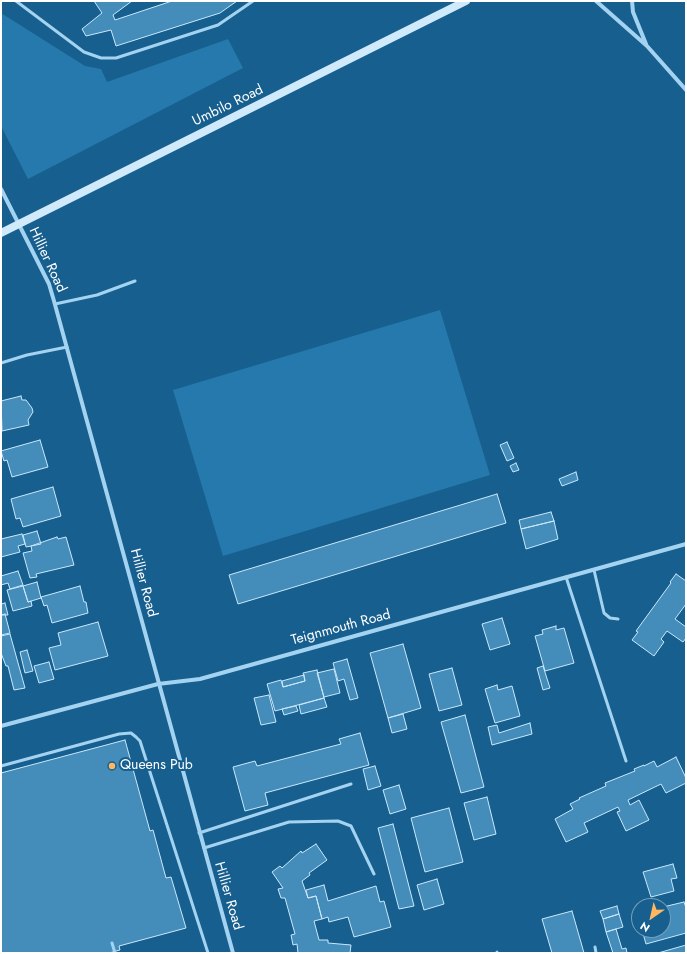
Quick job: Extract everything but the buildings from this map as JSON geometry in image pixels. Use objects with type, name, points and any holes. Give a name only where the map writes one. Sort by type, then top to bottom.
[{"type":"main road","name":"Umbilo Road","points":[[1,234],[18,224],[466,1]]},
{"type":"street","points":[[596,1],[647,46],[686,90]]},
{"type":"street","points":[[632,1],[633,12],[647,46]]},
{"type":"street","name":"Hillier Road","points":[[1,189],[49,284],[233,953]]},
{"type":"street","name":"Teignmouth Road","points":[[1,726],[158,684],[200,679],[686,544]]},
{"type":"lane","points":[[16,1],[84,52],[101,58],[116,58],[218,25],[253,1]]},
{"type":"lane","points":[[55,304],[97,295],[136,281]]},
{"type":"lane","points":[[1,363],[27,355],[67,347]]},
{"type":"lane","points":[[594,570],[604,612],[610,618],[618,619]]},
{"type":"lane","points":[[566,578],[626,761]]},
{"type":"lane","points":[[1,766],[119,734],[131,733],[136,737],[140,742],[208,953]]},
{"type":"lane","points":[[199,833],[352,784]]},
{"type":"lane","points":[[204,848],[289,822],[338,821],[351,826],[374,874]]},
{"type":"lane","points":[[112,943],[115,953]]},
{"type":"lane","points":[[595,947],[596,953]]},
{"type":"shaded area","points":[[1,13],[85,66],[101,69],[107,82],[228,39],[243,68],[28,179],[1,126]]},
{"type":"shaded area","points":[[440,310],[490,475],[223,556],[173,390]]},
{"type":"place","name":"Queens Pub","points":[[112,766]]}]
